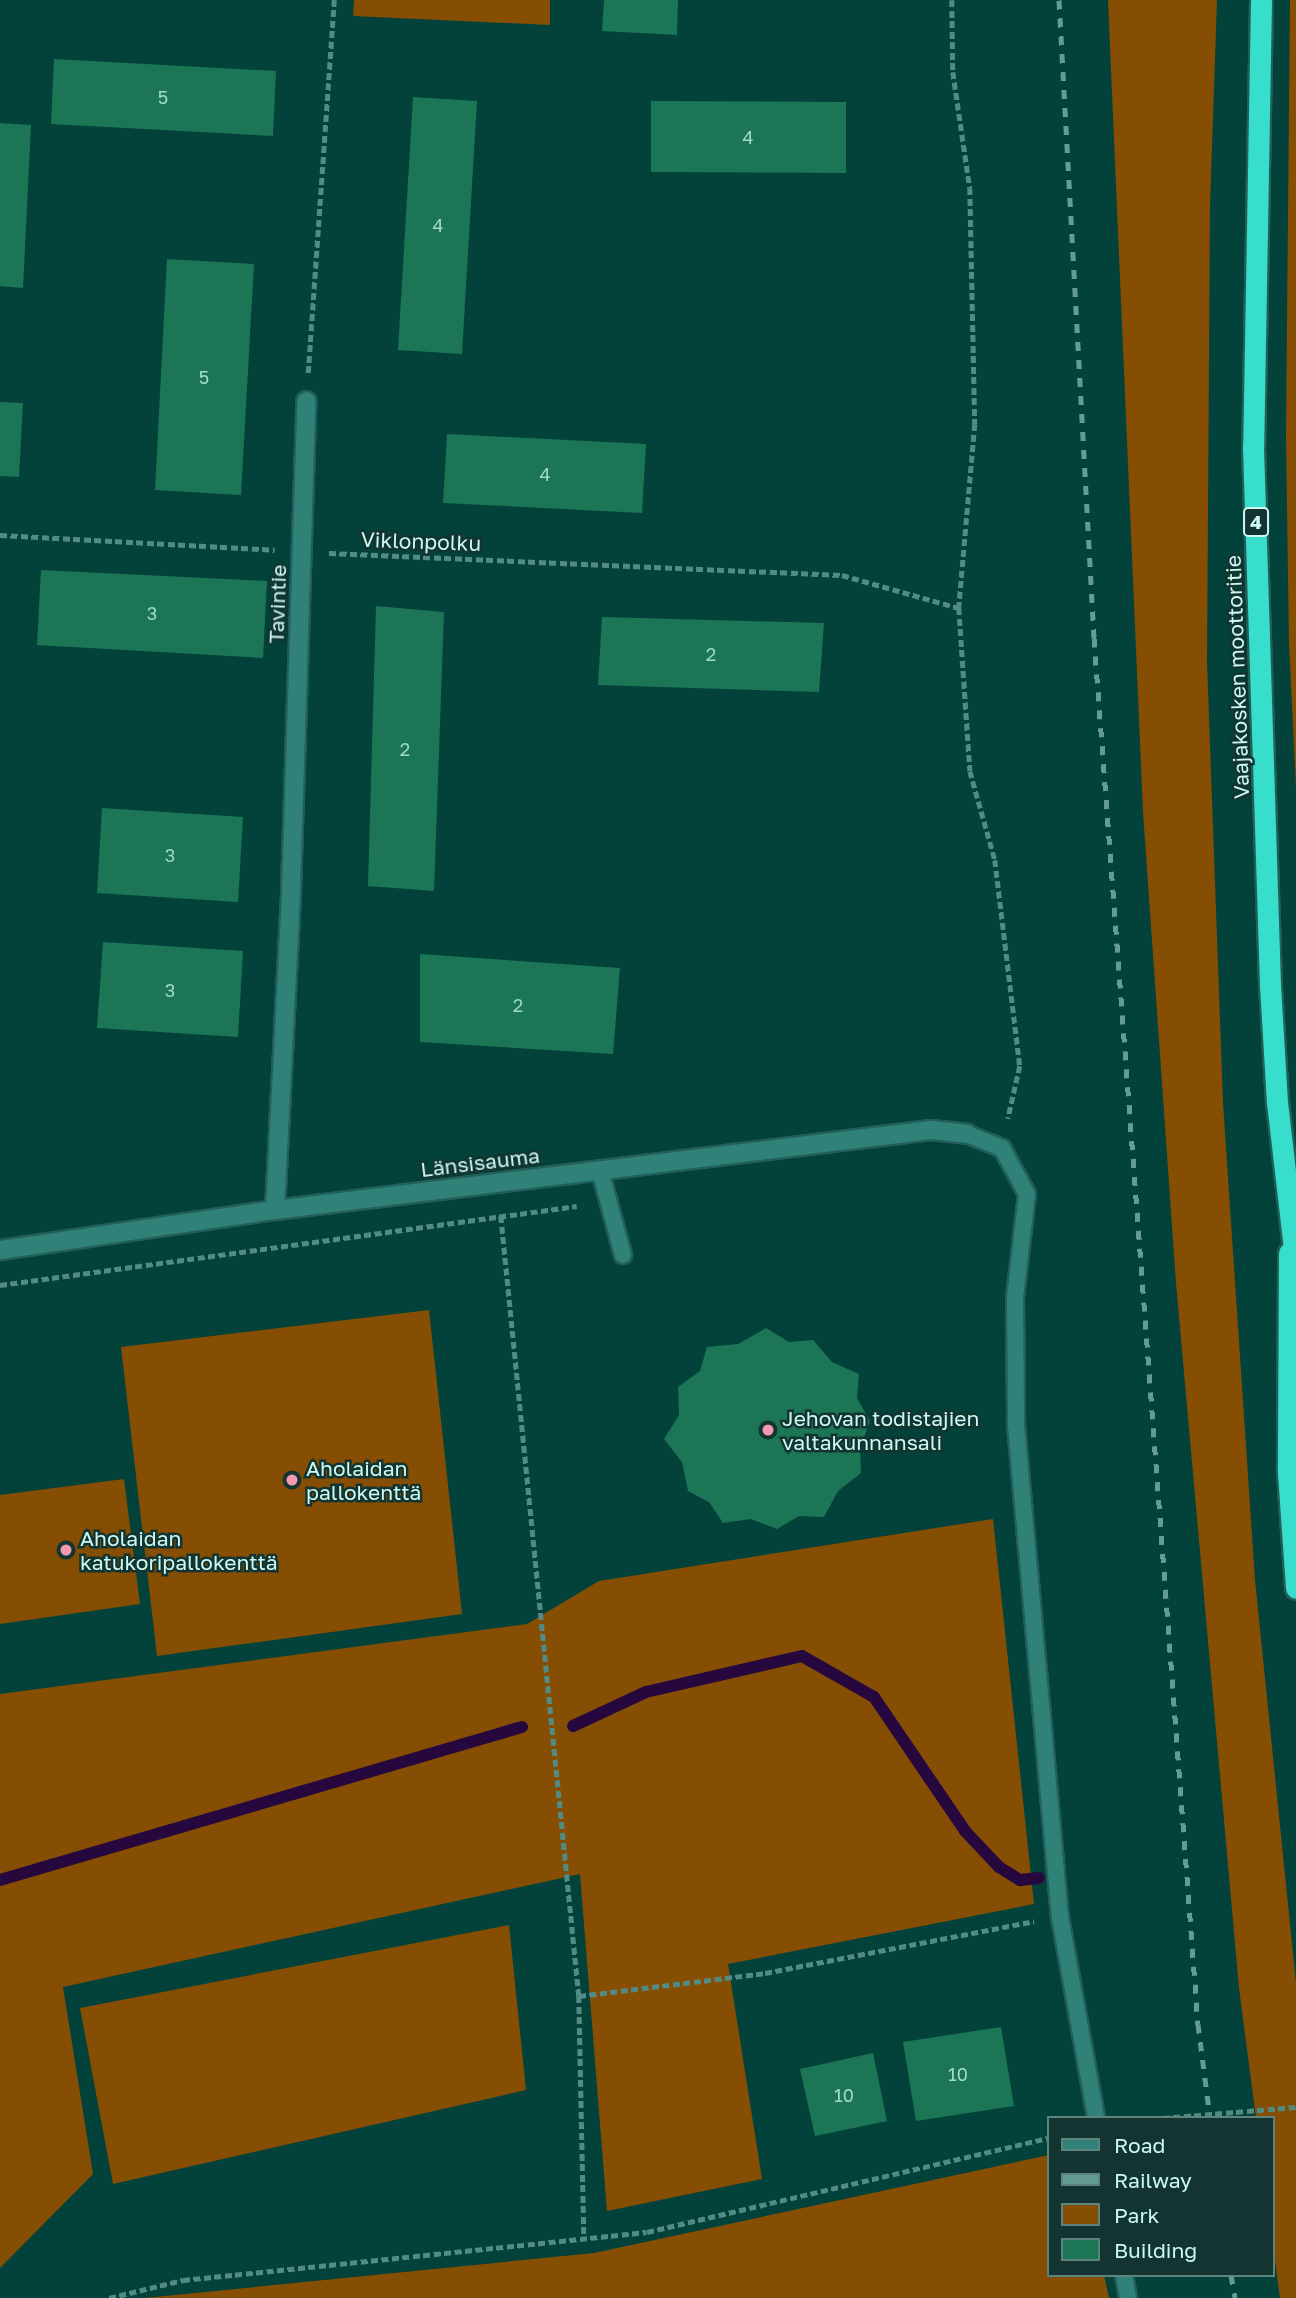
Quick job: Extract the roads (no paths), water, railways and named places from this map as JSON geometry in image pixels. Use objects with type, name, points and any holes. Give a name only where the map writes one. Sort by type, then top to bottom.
[{"type":"highway","name":"Vaajakosken moottoritie","points":[[1261,0],[1253,447],[1270,985],[1289,1220],[1296,1267]]},
{"type":"highway","name":"4","points":[[1289,1220],[1288,1473],[1296,1588]]},
{"type":"street","name":"Tavintie","points":[[275,1210],[290,891],[306,401]]},
{"type":"street","name":"Länsisauma","points":[[0,1250],[275,1210],[931,1130],[967,1134]]},
{"type":"lane","points":[[967,1134],[1002,1148],[1027,1194],[1015,1298],[1016,1425],[1060,1917],[1096,2116]]},
{"type":"lane","points":[[600,1170],[623,1255]]},
{"type":"lane","points":[[1124,2277],[1128,2298]]},
{"type":"waterway","points":[[573,1726],[646,1692],[802,1656],[874,1697],[965,1831],[999,1867],[1020,1880],[1039,1878]]},
{"type":"waterway","points":[[0,1880],[522,1727]]},
{"type":"railway","points":[[1059,0],[1094,638],[1198,2024],[1210,2116]]},
{"type":"railway","points":[[1231,2277],[1235,2298]]},
{"type":"place","name":"Jehovan todistajien valtakunnansali","points":[[768,1430]]},
{"type":"place","name":"Aholaidan pallokenttä","points":[[292,1480]]},
{"type":"place","name":"Aholaidan katukoripallokenttä","points":[[66,1550]]}]
